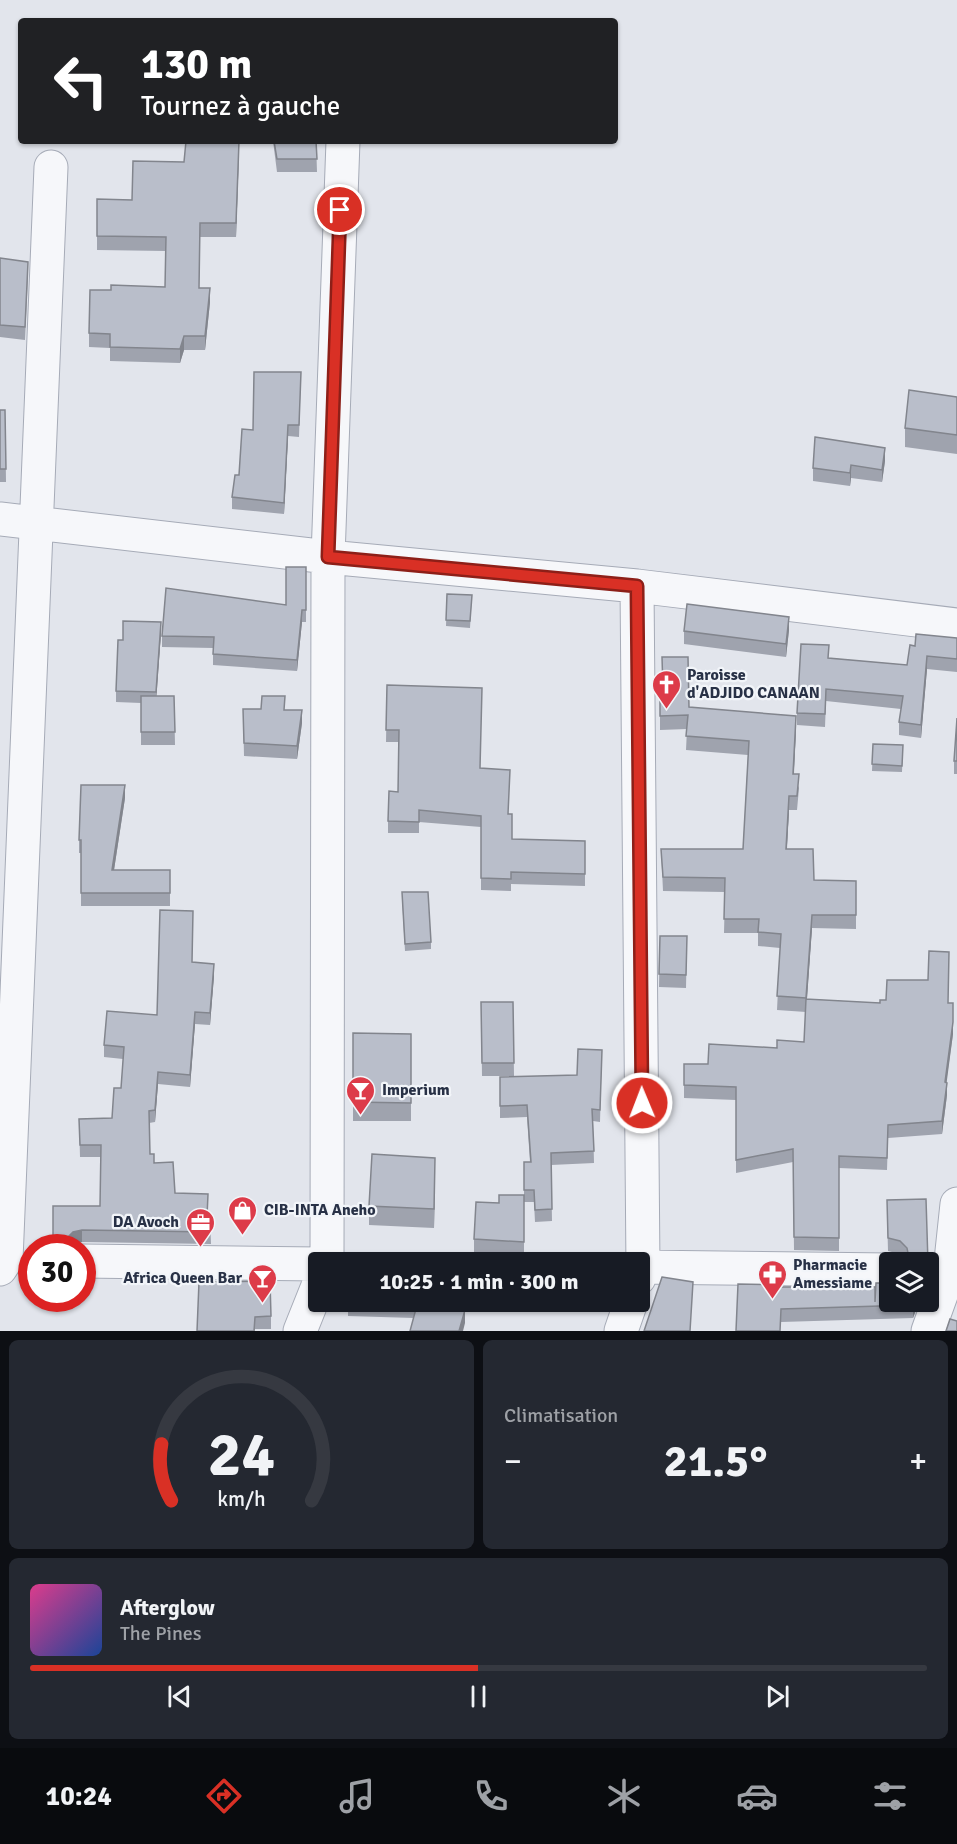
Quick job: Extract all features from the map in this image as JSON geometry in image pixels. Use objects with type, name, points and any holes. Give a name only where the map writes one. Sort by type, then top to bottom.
[{"type":"street","points":[[327,1252],[328,557],[343,144]]},
{"type":"street","points":[[9,1262],[35,522],[51,167]]},
{"type":"street","points":[[0,519],[328,557],[637,586],[957,625]]},
{"type":"street","points":[[637,586],[640,1252]]},
{"type":"street","points":[[928,1331],[945,1270],[957,1204]]},
{"type":"street","points":[[96,1261],[308,1264]]},
{"type":"street","points":[[650,1271],[879,1270]]},
{"type":"street","points":[[300,1331],[308,1311]]},
{"type":"street","points":[[621,1331],[628,1312]]},
{"type":"building","points":[[186,144],[239,144],[236,223],[200,223],[199,288],[210,288],[205,336],[184,336],[180,349],[110,347],[110,334],[89,333],[90,290],[111,290],[111,285],[165,287],[166,237],[97,236],[97,199],[132,200],[133,161],[184,162]]},
{"type":"building","points":[[274,144],[316,144],[317,159],[277,159]]},
{"type":"building","points":[[0,258],[28,262],[25,327],[0,325]]},
{"type":"building","points":[[254,372],[301,372],[299,425],[288,425],[284,503],[232,497],[235,475],[239,475],[242,429],[253,430]]},
{"type":"building","points":[[909,390],[957,397],[957,435],[905,428]]},
{"type":"building","points":[[0,410],[5,410],[6,469],[0,469]]},
{"type":"building","points":[[815,437],[885,448],[882,470],[851,465],[850,473],[813,468]]},
{"type":"building","points":[[286,567],[306,567],[306,610],[302,610],[297,660],[213,654],[214,637],[162,636],[166,588],[286,605]]},
{"type":"building","points":[[447,594],[472,595],[470,621],[446,620]]},
{"type":"building","points":[[687,604],[789,617],[786,644],[684,631]]},
{"type":"building","points":[[123,621],[161,622],[156,692],[116,691],[118,640],[123,640]]},
{"type":"building","points":[[916,634],[957,638],[957,659],[927,656],[921,725],[899,722],[903,696],[826,689],[825,714],[797,713],[801,644],[829,645],[828,658],[907,665],[910,645],[915,646]]},
{"type":"building","points":[[662,657],[688,657],[689,707],[796,716],[793,774],[799,774],[797,796],[789,796],[786,849],[813,849],[814,880],[856,881],[856,915],[812,915],[806,998],[777,996],[781,934],[758,932],[759,919],[724,919],[725,878],[663,877],[661,849],[743,849],[749,741],[686,736],[688,715],[660,716],[660,690],[663,690]]},
{"type":"building","points":[[387,685],[482,688],[480,768],[510,770],[508,814],[512,814],[512,839],[585,841],[585,874],[511,872],[511,879],[481,878],[481,816],[419,810],[419,822],[388,821],[389,791],[398,792],[399,730],[386,730]]},
{"type":"building","points":[[141,696],[174,696],[175,732],[141,732]]},
{"type":"building","points":[[262,696],[285,696],[284,710],[302,710],[297,746],[244,743],[243,709],[261,709]]},
{"type":"building","points":[[957,718],[957,761],[954,761]]},
{"type":"building","points":[[873,744],[903,745],[902,766],[872,764]]},
{"type":"building","points":[[81,785],[125,785],[112,870],[170,870],[170,893],[81,893],[81,840],[79,840]]},
{"type":"building","points":[[402,892],[428,892],[431,942],[405,944]]},
{"type":"building","points":[[160,910],[193,911],[192,962],[214,964],[210,1013],[195,1012],[190,1075],[158,1072],[155,1110],[149,1111],[150,1154],[154,1154],[154,1163],[173,1162],[175,1193],[208,1194],[207,1217],[210,1217],[211,1232],[82,1230],[71,1234],[53,1234],[53,1206],[100,1206],[101,1145],[80,1145],[79,1119],[112,1118],[114,1088],[121,1088],[124,1047],[104,1045],[107,1011],[157,1015]]},
{"type":"building","points":[[660,936],[687,936],[686,975],[659,974]]},
{"type":"building","points":[[929,951],[949,952],[948,1003],[953,1003],[942,1121],[888,1125],[887,1158],[839,1156],[839,1238],[794,1237],[793,1149],[736,1160],[736,1087],[684,1085],[684,1064],[708,1064],[709,1044],[777,1048],[777,1040],[804,1042],[806,999],[880,1003],[880,1000],[886,1000],[887,980],[928,980]]},
{"type":"building","points":[[481,1002],[513,1002],[514,1063],[482,1063]]},
{"type":"building","points":[[353,1033],[411,1034],[411,1103],[353,1102]]},
{"type":"building","points":[[578,1049],[602,1050],[600,1110],[592,1109],[594,1151],[551,1153],[552,1209],[535,1210],[534,1190],[524,1190],[524,1162],[531,1162],[527,1105],[500,1106],[500,1077],[577,1075]]},
{"type":"building","points":[[372,1154],[435,1158],[434,1209],[369,1206]]},
{"type":"building","points":[[499,1195],[524,1195],[524,1242],[474,1239],[476,1202],[499,1203]]},
{"type":"building","points":[[926,1199],[928,1252],[908,1252],[900,1241],[888,1238],[887,1200]]},
{"type":"building","points":[[662,1277],[693,1282],[690,1331],[644,1331]]},
{"type":"building","points":[[270,1281],[271,1316],[255,1317],[254,1331],[197,1331],[199,1282]]},
{"type":"building","points":[[876,1283],[879,1283],[879,1306],[781,1309],[780,1331],[736,1331],[738,1284],[781,1285],[781,1287],[875,1287],[875,1302]]},
{"type":"building","points":[[415,1312],[464,1312],[459,1331],[410,1331]]},
{"type":"building","points":[[950,1319],[957,1321],[957,1331],[946,1331]]},
{"type":"place","name":"Paroisse d'ADJIDO CANAAN","points":[[666,710]]},
{"type":"place","name":"Imperium","points":[[361,1116]]},
{"type":"place","name":"CIB-INTA Aneho","points":[[243,1236]]},
{"type":"place","name":"DA Avoch","points":[[200,1248]]},
{"type":"place","name":"Pharmacie Amessiame","points":[[772,1300]]},
{"type":"place","name":"Africa Queen Bar","points":[[263,1304]]},
{"type":"route","points":[[340,210],[328,557],[637,586],[642,1103]]}]
